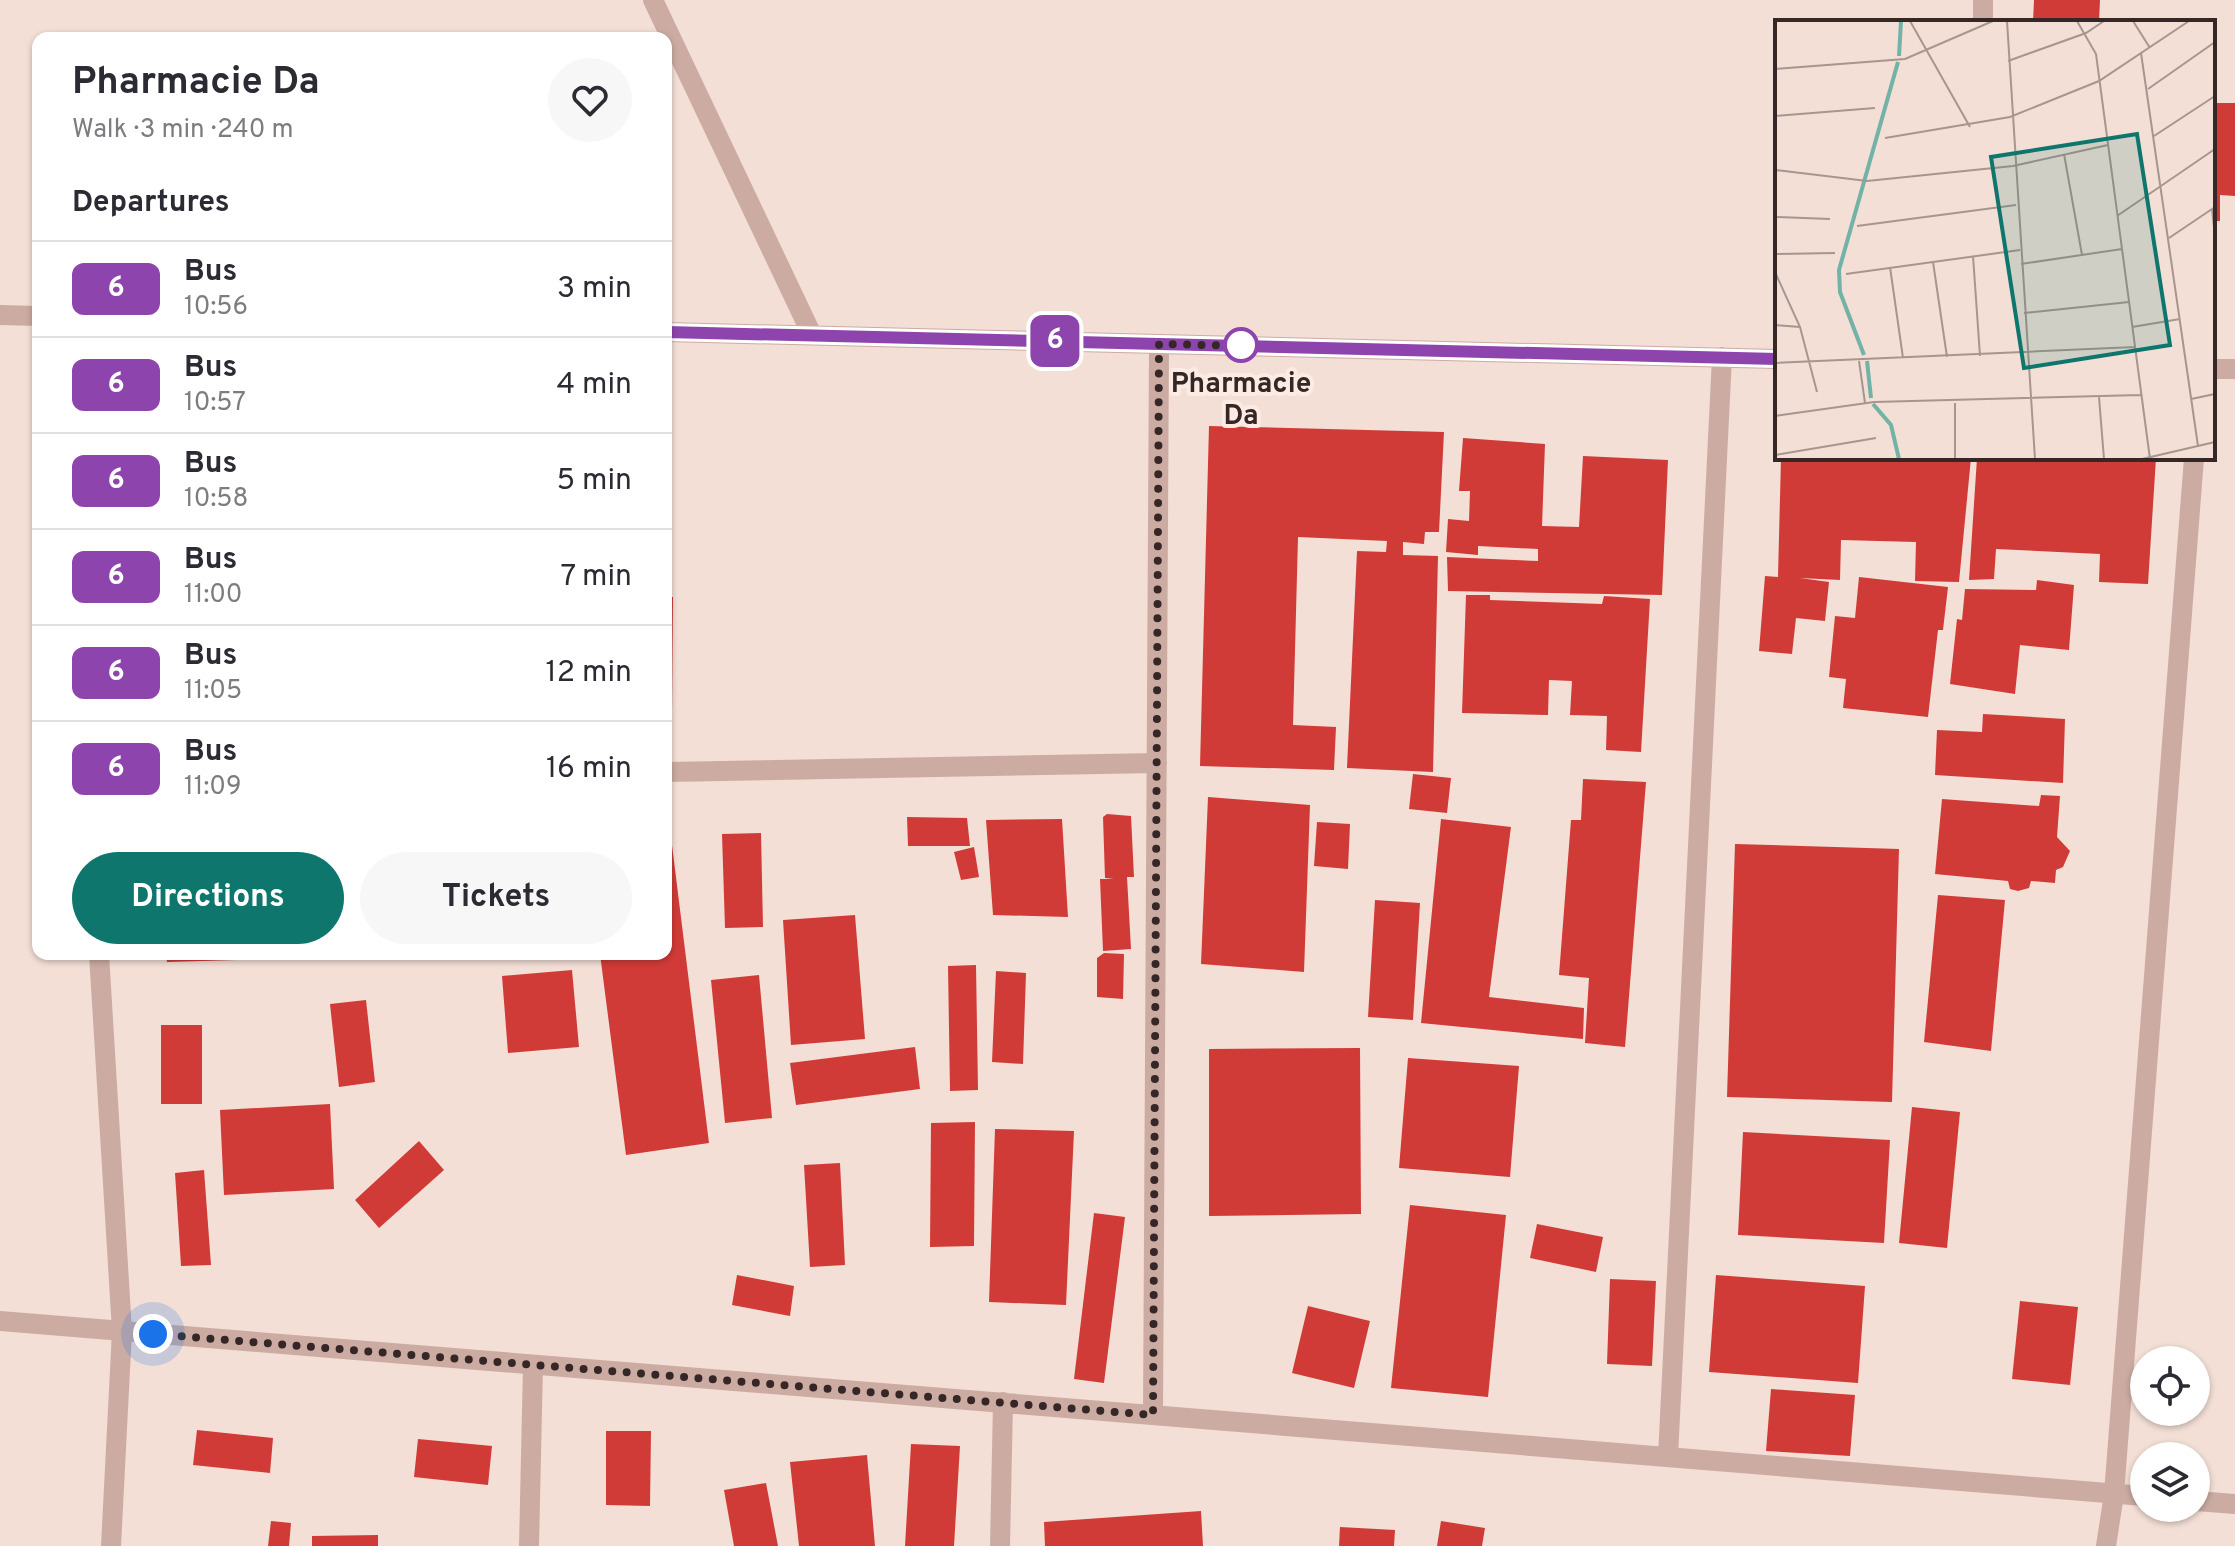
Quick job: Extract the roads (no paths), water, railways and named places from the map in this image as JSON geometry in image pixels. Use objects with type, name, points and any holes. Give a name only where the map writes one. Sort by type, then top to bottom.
[{"type":"street","points":[[653,0],[668,32]]},
{"type":"street","points":[[672,40],[812,335]]},
{"type":"street","points":[[0,315],[32,316]]},
{"type":"street","points":[[672,332],[1775,359]]},
{"type":"street","points":[[1153,1415],[1159,344]]},
{"type":"street","points":[[1668,1457],[1722,357]]},
{"type":"street","points":[[2106,1546],[2114,1494],[2194,460]]},
{"type":"street","points":[[672,772],[1157,763]]},
{"type":"street","points":[[99,960],[122,1331],[111,1546]]},
{"type":"street","points":[[0,1321],[2130,1495]]},
{"type":"street","points":[[529,1546],[533,1365]]},
{"type":"street","points":[[1000,1546],[1003,1402]]},
{"type":"street","points":[[2210,1502],[2235,1504]]},
{"type":"place","name":"Pharmacie Da","points":[[1241,345]]}]
